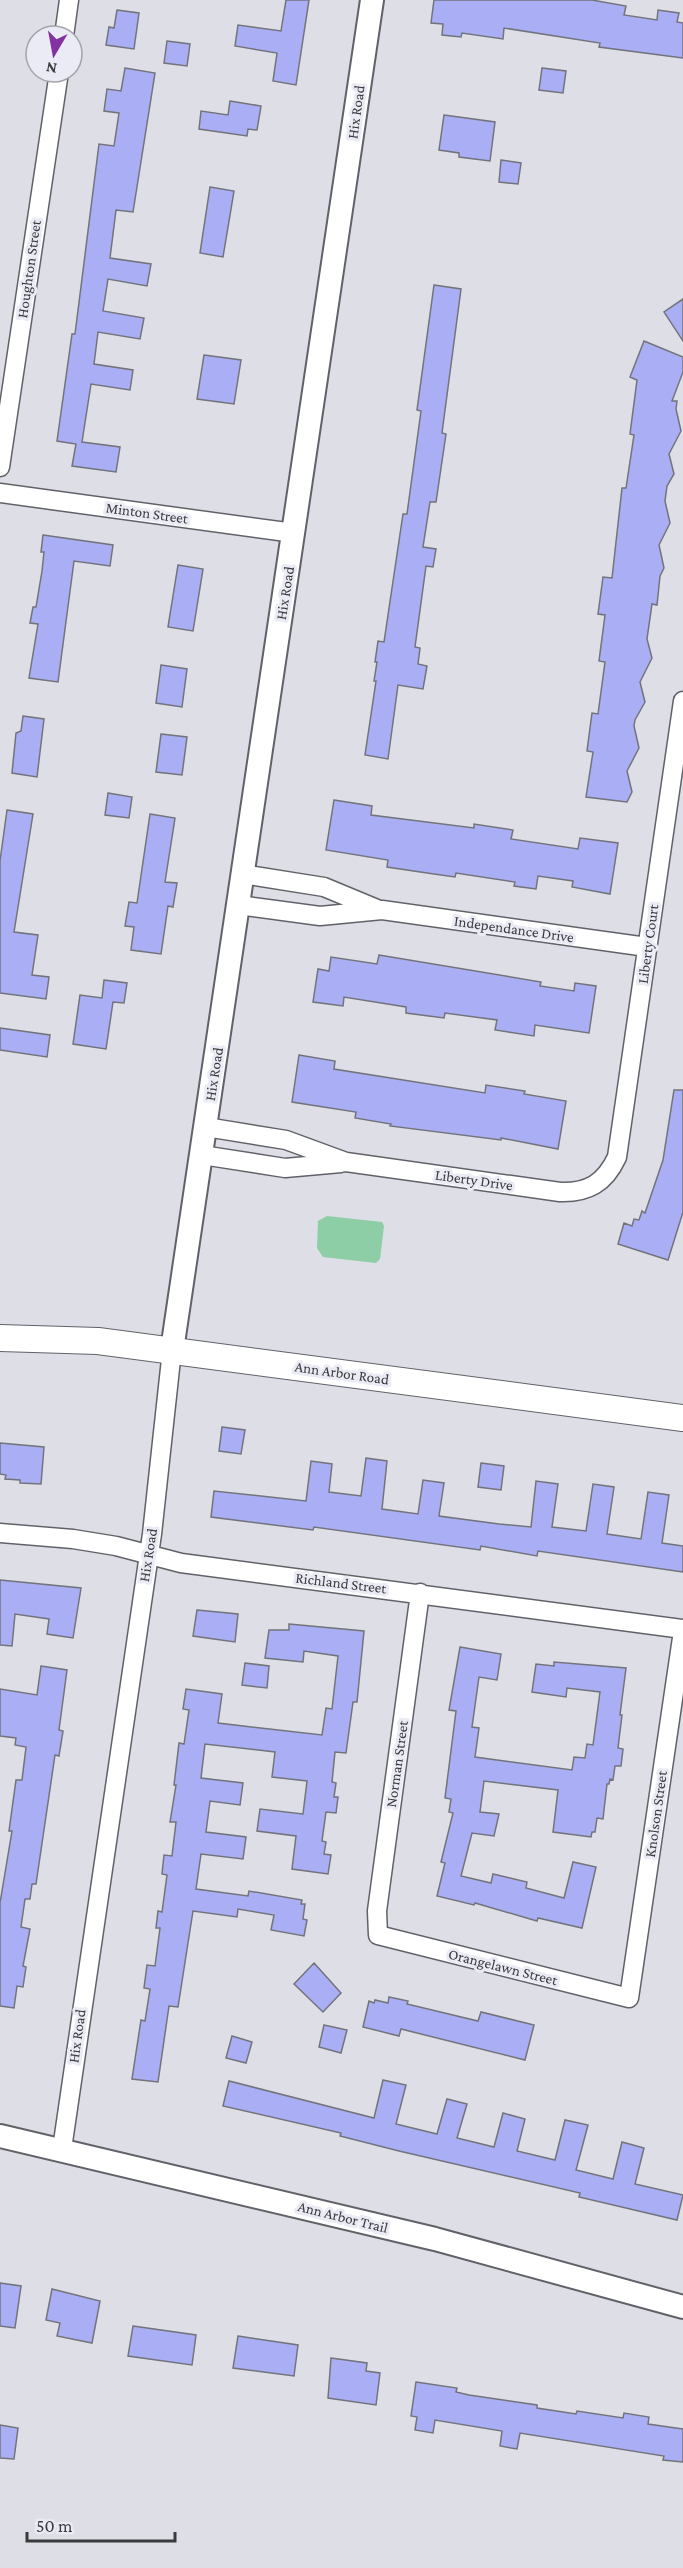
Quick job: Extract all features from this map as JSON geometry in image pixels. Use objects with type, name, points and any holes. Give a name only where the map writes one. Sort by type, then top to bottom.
[{"type":"main road","name":"Ann Arbor Road","points":[[0,1338],[98,1341],[683,1418]]},
{"type":"street","points":[[66,24],[69,0]]},
{"type":"street","name":"Hix Road","points":[[62,2149],[147,1556],[172,1350],[372,0]]},
{"type":"street","name":"Houghton Street","points":[[0,467],[57,84]]},
{"type":"street","name":"Minton Street","points":[[0,493],[294,533]]},
{"type":"street","name":"Liberty Court","points":[[600,1182],[611,1171],[617,1157],[683,701]]},
{"type":"street","points":[[243,874],[324,887],[382,910]]},
{"type":"street","points":[[238,905],[320,916],[382,910]]},
{"type":"street","name":"Independance Drive","points":[[382,910],[647,947]]},
{"type":"street","points":[[206,1127],[286,1140],[346,1162]]},
{"type":"street","points":[[202,1155],[285,1168],[346,1162]]},
{"type":"street","name":"Liberty Drive","points":[[346,1162],[560,1192],[590,1189],[600,1182]]},
{"type":"street","name":"Richland Street","points":[[0,1533],[73,1539],[116,1546],[180,1563],[420,1593],[683,1630]]},
{"type":"street","name":"Norman Street","points":[[378,1935],[377,1911],[420,1593]]},
{"type":"street","name":"Knolson Street","points":[[629,1998],[683,1630]]},
{"type":"street","name":"Orangelawn Street","points":[[378,1935],[629,1998]]},
{"type":"street","name":"Ann Arbor Trail","points":[[0,2136],[435,2239],[683,2307]]},
{"type":"green space","points":[[327,1216],[382,1222],[384,1226],[380,1259],[376,1263],[323,1257],[317,1248],[318,1221]]},
{"type":"building","points":[[286,0],[309,0],[296,85],[273,81],[277,53],[235,46],[238,25],[281,31]]},
{"type":"building","points":[[434,0],[592,0],[626,6],[624,15],[657,20],[658,10],[679,13],[677,22],[683,23],[683,58],[599,47],[600,43],[504,28],[503,39],[462,33],[461,37],[442,35],[443,24],[431,23]]},
{"type":"building","points":[[117,10],[139,13],[134,49],[106,45],[109,27],[114,28]]},
{"type":"building","points":[[167,41],[190,44],[187,66],[164,63]]},
{"type":"building","points":[[125,68],[155,73],[133,212],[116,210],[110,258],[151,264],[147,286],[108,279],[103,311],[144,318],[140,339],[98,332],[94,364],[133,370],[130,390],[91,384],[82,442],[120,447],[116,472],[72,466],[76,444],[57,441],[72,334],[75,334],[99,144],[114,146],[119,113],[104,111],[107,89],[121,91]]},
{"type":"building","points":[[542,68],[566,71],[563,93],[539,90]]},
{"type":"building","points":[[230,101],[261,106],[257,130],[248,129],[247,136],[199,129],[201,111],[228,115]]},
{"type":"building","points":[[444,115],[495,122],[490,161],[459,157],[459,153],[439,150]]},
{"type":"building","points":[[501,160],[521,163],[518,184],[499,182]]},
{"type":"building","points":[[210,187],[234,191],[223,257],[200,253]]},
{"type":"building","points":[[434,285],[461,289],[442,433],[446,434],[436,502],[430,502],[423,547],[436,549],[433,567],[426,566],[415,647],[420,648],[418,664],[427,666],[423,689],[398,685],[388,759],[365,755],[376,681],[374,681],[378,641],[384,642],[403,514],[407,514],[421,411],[417,410]]},
{"type":"building","points":[[683,299],[683,341],[664,312]]},
{"type":"building","points":[[644,341],[683,357],[683,372],[672,401],[677,401],[676,409],[681,431],[669,454],[674,474],[667,486],[665,501],[670,523],[659,545],[664,568],[660,576],[657,605],[652,604],[647,639],[652,658],[640,682],[645,702],[635,720],[634,726],[639,748],[627,771],[632,792],[627,802],[586,797],[593,752],[587,751],[592,713],[598,714],[605,662],[599,661],[605,615],[598,614],[603,577],[612,578],[622,488],[626,488],[634,435],[630,434],[637,380],[630,377]]},
{"type":"building","points":[[204,355],[241,360],[234,404],[197,399]]},
{"type":"building","points":[[43,535],[113,545],[110,566],[74,561],[58,682],[29,678],[38,624],[30,623],[33,607],[36,607],[42,571]]},
{"type":"building","points":[[178,565],[203,569],[193,631],[168,627]]},
{"type":"building","points":[[161,665],[187,669],[182,707],[156,703]]},
{"type":"building","points":[[23,716],[44,719],[37,777],[12,773],[16,733],[21,731]]},
{"type":"building","points":[[161,734],[187,737],[182,775],[156,772]]},
{"type":"building","points":[[108,793],[132,797],[129,818],[105,815]]},
{"type":"building","points":[[334,800],[372,806],[371,815],[474,828],[474,824],[513,830],[511,839],[578,849],[580,838],[618,843],[610,894],[572,887],[573,881],[538,876],[536,889],[514,886],[515,882],[456,873],[455,877],[387,867],[388,860],[326,850]]},
{"type":"building","points":[[7,810],[33,814],[14,932],[38,935],[32,975],[49,977],[46,999],[0,993],[0,861]]},
{"type":"building","points":[[150,814],[175,818],[165,882],[177,883],[173,907],[168,906],[161,954],[131,950],[134,927],[125,926],[129,902],[137,903]]},
{"type":"building","points":[[379,955],[541,982],[540,986],[574,991],[575,983],[596,986],[589,1033],[535,1025],[534,1036],[495,1030],[497,1020],[445,1013],[444,1018],[406,1013],[406,1007],[344,997],[343,1006],[313,1002],[318,969],[329,971],[331,957],[377,964]]},
{"type":"building","points":[[104,980],[127,983],[124,1003],[113,1002],[106,1049],[73,1044],[80,995],[102,998]]},
{"type":"building","points":[[0,1028],[50,1035],[47,1057],[0,1050]]},
{"type":"building","points":[[299,1055],[335,1061],[334,1069],[485,1093],[486,1085],[566,1101],[558,1149],[501,1138],[501,1140],[390,1126],[391,1124],[355,1118],[356,1112],[292,1102]]},
{"type":"building","points":[[674,1090],[683,1090],[683,1212],[668,1260],[618,1244],[624,1223],[632,1226],[634,1219],[639,1220],[642,1211],[645,1213],[663,1160]]},
{"type":"building","points":[[222,1427],[245,1430],[241,1454],[219,1451]]},
{"type":"building","points":[[0,1443],[44,1447],[41,1484],[20,1483],[20,1480],[5,1479],[6,1475],[0,1474]]},
{"type":"building","points":[[366,1458],[387,1461],[382,1509],[418,1514],[423,1480],[444,1483],[439,1516],[499,1524],[531,1527],[536,1481],[558,1484],[552,1527],[586,1531],[593,1484],[614,1487],[607,1534],[641,1539],[648,1492],[669,1495],[662,1543],[683,1546],[683,1572],[538,1551],[537,1556],[481,1546],[480,1550],[314,1527],[313,1530],[211,1517],[214,1491],[306,1501],[311,1461],[332,1464],[329,1492],[361,1496]]},
{"type":"building","points":[[481,1463],[504,1466],[501,1490],[478,1487]]},
{"type":"building","points":[[0,1580],[81,1588],[73,1638],[47,1634],[49,1619],[15,1614],[12,1646],[0,1645]]},
{"type":"building","points":[[197,1610],[238,1614],[235,1642],[193,1636]]},
{"type":"building","points":[[289,1624],[364,1631],[357,1702],[353,1702],[346,1753],[335,1752],[332,1782],[336,1783],[334,1797],[338,1797],[336,1813],[326,1812],[322,1841],[326,1842],[324,1854],[331,1855],[328,1874],[292,1869],[296,1836],[257,1831],[260,1809],[303,1814],[307,1781],[272,1777],[275,1752],[205,1744],[201,1778],[243,1783],[240,1805],[210,1801],[206,1832],[246,1837],[243,1859],[201,1854],[196,1889],[248,1896],[249,1891],[302,1900],[301,1904],[305,1904],[303,1919],[307,1920],[304,1936],[271,1930],[274,1915],[238,1909],[237,1917],[193,1911],[178,2007],[169,2006],[158,2082],[132,2079],[141,2020],[145,2021],[150,1989],[144,1988],[147,1965],[155,1966],[160,1928],[156,1928],[158,1911],[162,1912],[167,1875],[162,1874],[164,1855],[172,1856],[176,1822],[170,1822],[179,1743],[184,1744],[189,1710],[183,1709],[186,1689],[222,1694],[218,1723],[322,1735],[326,1708],[332,1709],[338,1656],[304,1651],[303,1662],[265,1658],[269,1630],[289,1630]]},
{"type":"building","points":[[460,1647],[501,1654],[497,1680],[479,1677],[472,1727],[479,1728],[475,1757],[572,1770],[574,1757],[585,1758],[587,1744],[593,1745],[600,1692],[567,1688],[566,1697],[532,1692],[536,1664],[554,1666],[554,1662],[626,1668],[618,1748],[623,1749],[621,1766],[615,1766],[613,1780],[610,1779],[607,1784],[603,1819],[597,1818],[595,1832],[592,1832],[591,1837],[553,1832],[558,1790],[484,1781],[480,1812],[499,1814],[494,1836],[472,1833],[461,1876],[491,1883],[493,1874],[527,1882],[526,1888],[564,1898],[573,1862],[596,1867],[582,1928],[538,1918],[537,1921],[475,1903],[474,1905],[437,1896],[445,1863],[441,1862],[453,1813],[449,1812],[451,1799],[445,1798],[456,1711],[449,1710]]},
{"type":"building","points":[[245,1663],[269,1666],[267,1688],[242,1685]]},
{"type":"building","points":[[41,1666],[67,1670],[59,1730],[63,1731],[59,1756],[55,1755],[36,1884],[32,1884],[30,1899],[25,1899],[21,1927],[30,1929],[23,1966],[26,1967],[23,1987],[17,1986],[14,2008],[0,2006],[0,1903],[12,1831],[9,1831],[16,1780],[22,1780],[26,1747],[15,1745],[16,1738],[0,1736],[0,1689],[37,1695]]},
{"type":"building","points":[[314,1963],[341,1993],[323,2012],[294,1984]]},
{"type":"building","points":[[389,1997],[408,2001],[407,2004],[478,2021],[481,2012],[534,2025],[525,2060],[401,2029],[399,2036],[363,2027],[369,2001],[388,2003]]},
{"type":"building","points":[[324,2025],[347,2030],[341,2053],[319,2047]]},
{"type":"building","points":[[232,2036],[252,2042],[246,2063],[226,2058]]},
{"type":"building","points":[[383,2080],[406,2085],[396,2124],[437,2134],[447,2099],[467,2104],[457,2138],[494,2147],[503,2113],[525,2119],[517,2151],[555,2160],[565,2120],[588,2125],[576,2170],[613,2179],[622,2142],[644,2148],[635,2184],[683,2195],[677,2220],[579,2197],[580,2193],[399,2151],[340,2136],[341,2133],[223,2106],[229,2081],[374,2118]]},
{"type":"building","points":[[0,2283],[21,2286],[15,2328],[0,2326]]},
{"type":"building","points":[[52,2289],[100,2301],[92,2343],[57,2336],[60,2323],[46,2320]]},
{"type":"building","points":[[133,2326],[196,2335],[192,2365],[128,2356]]},
{"type":"building","points":[[238,2336],[298,2345],[294,2376],[233,2368]]},
{"type":"building","points":[[331,2358],[367,2363],[366,2371],[380,2373],[376,2405],[328,2398]]},
{"type":"building","points":[[416,2382],[457,2388],[456,2392],[469,2395],[537,2405],[537,2408],[576,2414],[577,2411],[623,2418],[624,2413],[649,2417],[648,2424],[683,2429],[683,2462],[663,2460],[664,2456],[520,2433],[517,2449],[500,2446],[502,2431],[435,2420],[433,2433],[415,2430],[417,2417],[411,2416]]},
{"type":"building","points":[[0,2425],[18,2428],[14,2459],[0,2458]]}]
